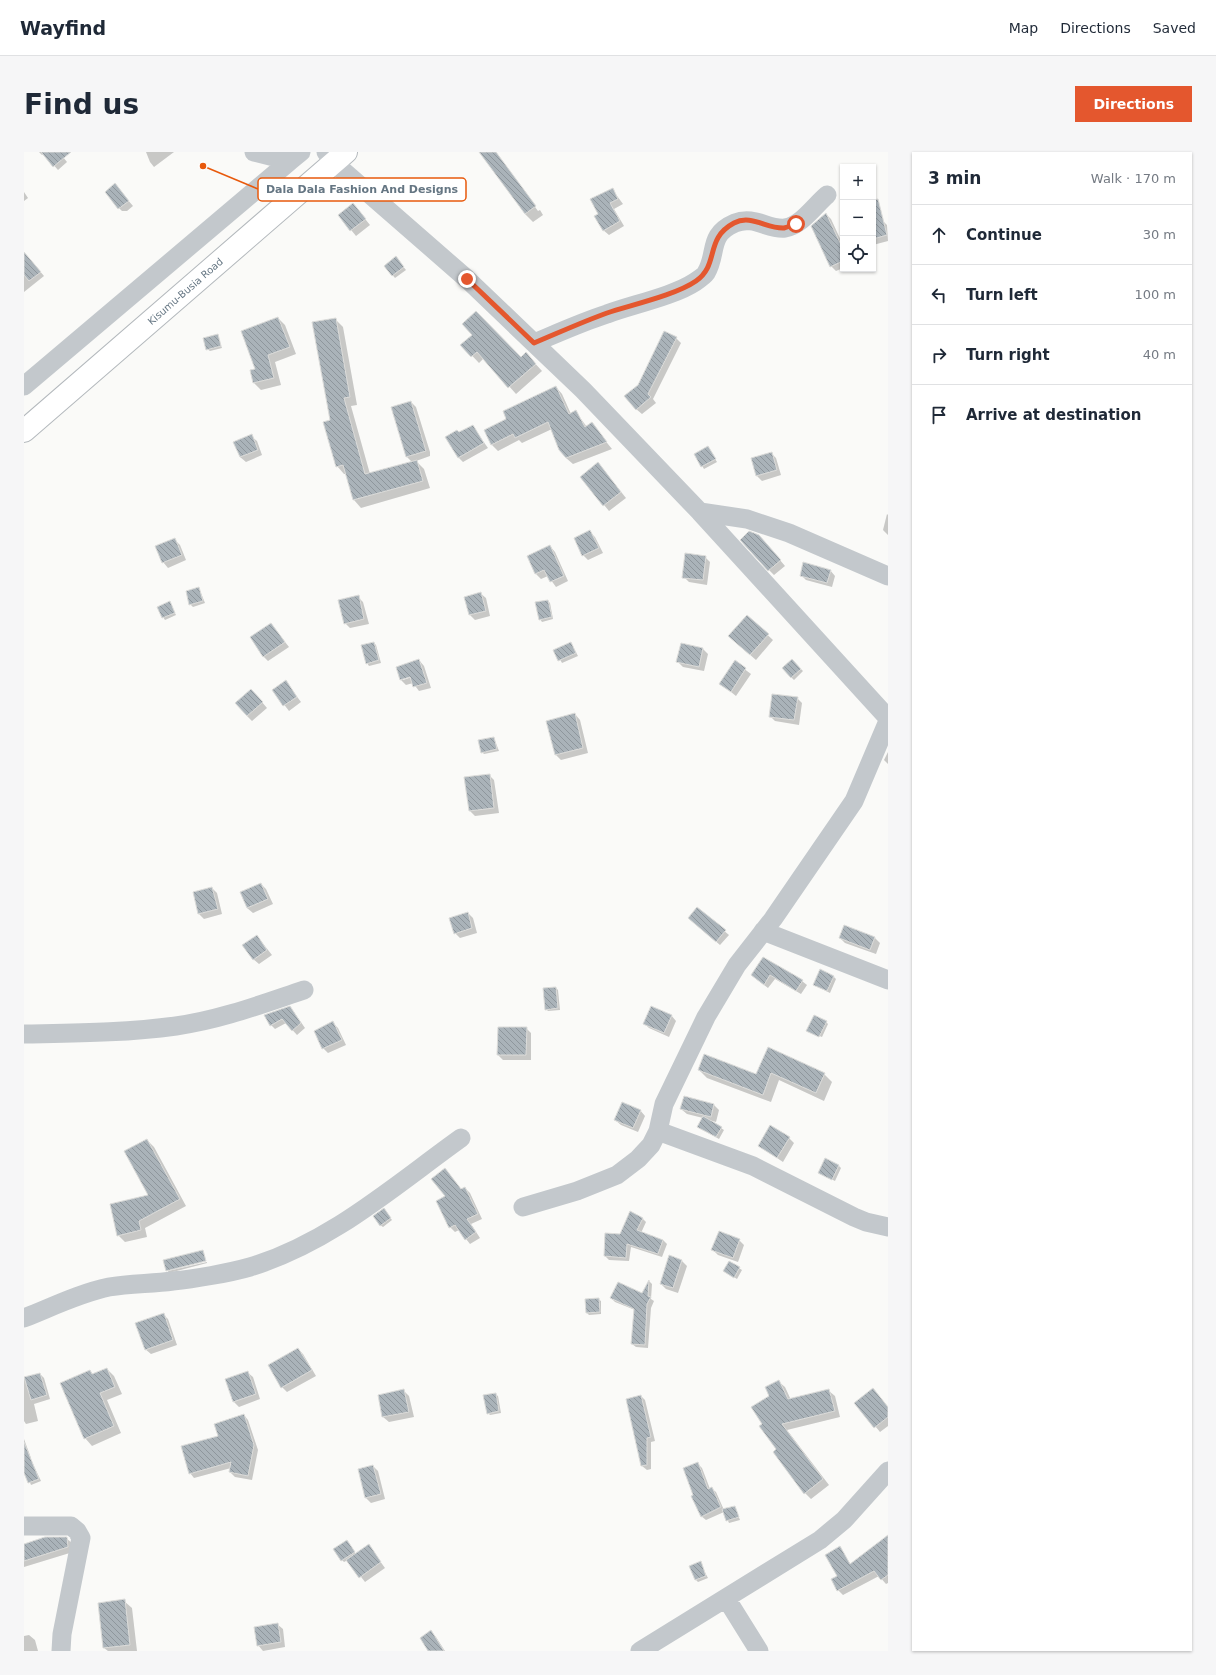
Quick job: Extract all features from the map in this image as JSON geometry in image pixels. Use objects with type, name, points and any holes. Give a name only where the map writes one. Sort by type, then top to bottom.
[{"type":"highway","name":"Kisumu-Busia Road","points":[[24,431],[336,156]]},
{"type":"street","points":[[254,152],[296,157]]},
{"type":"street","points":[[336,156],[583,390],[700,512],[888,720],[854,801],[763,931],[737,965],[706,1017],[664,1104],[658,1131],[651,1145],[638,1159],[617,1175],[577,1191],[523,1207]]},
{"type":"street","points":[[24,386],[296,157]]},
{"type":"street","points":[[534,343],[605,314],[685,288],[706,274],[711,262],[713,246],[720,232],[735,222],[748,220],[786,228],[799,221],[827,195]]},
{"type":"street","points":[[700,512],[754,521],[789,533],[888,576]]},
{"type":"street","points":[[763,931],[888,980]]},
{"type":"street","points":[[24,1034],[121,1032],[177,1026],[242,1011],[304,990]]},
{"type":"street","points":[[658,1131],[753,1166],[854,1217],[866,1222],[888,1227]]},
{"type":"street","points":[[24,1318],[97,1290],[132,1283],[172,1281],[249,1267],[291,1252],[337,1228],[461,1138]]},
{"type":"street","points":[[640,1651],[826,1535],[844,1520],[888,1471]]},
{"type":"street","points":[[24,1526],[71,1526],[77,1531],[81,1538],[62,1634],[62,1651]]},
{"type":"street","points":[[726,1598],[759,1651]]},
{"type":"building","points":[[41,152],[71,152],[53,167]]},
{"type":"building","points":[[479,152],[496,152],[536,206],[525,214]]},
{"type":"building","points":[[115,183],[129,201],[118,209],[105,192]]},
{"type":"building","points":[[613,188],[618,199],[610,203],[620,221],[603,231],[594,216],[598,214],[590,199]]},
{"type":"building","points":[[878,199],[887,235],[876,238],[876,200]]},
{"type":"building","points":[[353,203],[366,219],[350,231],[338,215]]},
{"type":"building","points":[[826,213],[840,243],[840,262],[830,267],[811,226]]},
{"type":"building","points":[[24,252],[41,272],[29,281],[24,275]]},
{"type":"building","points":[[396,256],[404,267],[392,276],[384,266]]},
{"type":"building","points":[[476,311],[521,357],[526,352],[536,364],[508,388],[477,352],[471,357],[460,345],[472,335],[462,324]]},
{"type":"building","points":[[278,317],[290,347],[268,355],[274,378],[253,383],[250,370],[255,369],[241,331]]},
{"type":"building","points":[[336,318],[350,397],[344,398],[365,474],[417,460],[423,481],[353,500],[343,465],[336,467],[323,422],[330,420],[312,322]]},
{"type":"building","points":[[664,331],[677,337],[648,394],[651,397],[636,410],[624,396],[638,385]]},
{"type":"building","points":[[218,334],[221,346],[206,350],[203,338]]},
{"type":"building","points":[[556,386],[569,414],[576,410],[585,427],[592,422],[607,442],[566,458],[559,450],[548,422],[515,438],[513,434],[491,445],[484,430],[506,419],[503,411]]},
{"type":"building","points":[[411,401],[426,451],[406,457],[391,407]]},
{"type":"building","points":[[473,425],[484,443],[458,458],[445,437],[457,430],[459,432]]},
{"type":"building","points":[[252,434],[258,450],[240,457],[233,442]]},
{"type":"building","points":[[708,446],[716,459],[701,467],[694,454]]},
{"type":"building","points":[[772,452],[777,470],[756,476],[751,458]]},
{"type":"building","points":[[598,462],[621,492],[603,506],[580,477]]},
{"type":"building","points":[[590,530],[599,548],[582,556],[574,538]]},
{"type":"building","points":[[749,531],[759,535],[781,560],[768,571],[740,540]]},
{"type":"building","points":[[175,538],[182,555],[162,563],[155,546]]},
{"type":"building","points":[[550,545],[564,576],[550,582],[544,570],[535,574],[527,556]]},
{"type":"building","points":[[685,553],[706,556],[703,580],[682,578]]},
{"type":"building","points":[[803,562],[831,570],[827,583],[800,576]]},
{"type":"building","points":[[199,587],[203,601],[189,605],[186,591]]},
{"type":"building","points":[[481,592],[486,611],[469,615],[464,597]]},
{"type":"building","points":[[359,595],[364,619],[344,624],[338,600]]},
{"type":"building","points":[[548,600],[552,617],[539,620],[535,602]]},
{"type":"building","points":[[170,601],[175,613],[162,618],[157,607]]},
{"type":"building","points":[[747,615],[769,634],[750,655],[728,636]]},
{"type":"building","points":[[271,623],[285,642],[263,657],[250,637]]},
{"type":"building","points":[[374,642],[379,660],[366,664],[361,645]]},
{"type":"building","points":[[571,642],[576,653],[558,661],[553,650]]},
{"type":"building","points":[[681,643],[703,648],[699,667],[676,662]]},
{"type":"building","points":[[419,659],[427,683],[413,687],[410,677],[400,680],[396,667]]},
{"type":"building","points":[[792,659],[801,669],[791,678],[782,668]]},
{"type":"building","points":[[735,660],[746,668],[731,692],[719,684]]},
{"type":"building","points":[[286,680],[297,697],[283,706],[272,690]]},
{"type":"building","points":[[251,689],[263,702],[247,716],[235,703]]},
{"type":"building","points":[[772,694],[798,697],[794,720],[769,717]]},
{"type":"building","points":[[575,713],[583,748],[555,755],[546,721]]},
{"type":"building","points":[[494,737],[497,749],[481,753],[478,740]]},
{"type":"building","points":[[490,774],[494,808],[469,811],[464,777]]},
{"type":"building","points":[[261,883],[268,899],[247,908],[240,892]]},
{"type":"building","points":[[212,887],[218,909],[198,914],[193,892]]},
{"type":"building","points":[[697,907],[726,930],[716,942],[688,918]]},
{"type":"building","points":[[468,912],[472,928],[454,934],[449,918]]},
{"type":"building","points":[[844,925],[875,937],[870,950],[839,938]]},
{"type":"building","points":[[257,935],[267,950],[253,960],[242,945]]},
{"type":"building","points":[[763,957],[803,980],[796,991],[770,975],[764,985],[751,975]]},
{"type":"building","points":[[820,969],[834,976],[827,991],[813,985]]},
{"type":"building","points":[[556,987],[558,1008],[545,1010],[543,988]]},
{"type":"building","points":[[290,1006],[301,1023],[292,1031],[282,1019],[270,1026],[264,1015]]},
{"type":"building","points":[[651,1006],[672,1015],[664,1033],[643,1024]]},
{"type":"building","points":[[814,1015],[827,1021],[819,1037],[806,1031]]},
{"type":"building","points":[[333,1021],[342,1040],[322,1049],[314,1031]]},
{"type":"building","points":[[498,1027],[527,1027],[526,1055],[497,1055]]},
{"type":"building","points":[[768,1047],[825,1073],[816,1093],[771,1073],[763,1095],[698,1070],[704,1054],[756,1074]]},
{"type":"building","points":[[684,1096],[714,1104],[711,1117],[680,1109]]},
{"type":"building","points":[[622,1102],[641,1110],[633,1128],[614,1120]]},
{"type":"building","points":[[703,1116],[722,1127],[716,1137],[697,1127]]},
{"type":"building","points":[[770,1125],[790,1137],[777,1158],[758,1146]]},
{"type":"building","points":[[147,1139],[180,1199],[139,1221],[141,1230],[117,1236],[110,1204],[148,1195],[124,1151]]},
{"type":"building","points":[[825,1158],[839,1165],[832,1180],[818,1173]]},
{"type":"building","points":[[445,1168],[461,1189],[465,1187],[478,1214],[467,1219],[476,1232],[465,1240],[455,1225],[449,1228],[436,1201],[445,1196],[431,1179]]},
{"type":"building","points":[[384,1208],[391,1218],[380,1226],[373,1216]]},
{"type":"building","points":[[630,1211],[643,1218],[637,1230],[663,1240],[658,1254],[627,1244],[626,1258],[604,1256],[605,1233],[620,1234]]},
{"type":"building","points":[[719,1231],[740,1239],[733,1258],[711,1250]]},
{"type":"building","points":[[203,1250],[206,1261],[166,1271],[163,1260]]},
{"type":"building","points":[[669,1255],[682,1260],[673,1288],[660,1284]]},
{"type":"building","points":[[729,1261],[740,1267],[734,1278],[723,1271]]},
{"type":"building","points":[[649,1280],[648,1296],[651,1297],[647,1304],[645,1345],[631,1344],[634,1309],[610,1298],[618,1282],[642,1293]]},
{"type":"building","points":[[599,1298],[600,1312],[586,1313],[585,1299]]},
{"type":"building","points":[[164,1313],[173,1340],[145,1350],[135,1323]]},
{"type":"building","points":[[298,1348],[312,1370],[281,1388],[268,1365]]},
{"type":"building","points":[[107,1368],[115,1387],[100,1393],[114,1426],[84,1439],[60,1383],[90,1370],[92,1374]]},
{"type":"building","points":[[248,1371],[256,1394],[233,1402],[225,1379]]},
{"type":"building","points":[[40,1373],[47,1395],[31,1400],[24,1377]]},
{"type":"building","points":[[779,1380],[788,1399],[829,1389],[835,1411],[782,1424],[823,1479],[804,1494],[773,1452],[776,1449],[759,1426],[762,1424],[751,1407],[769,1396],[765,1387]]},
{"type":"building","points":[[873,1388],[888,1407],[888,1417],[874,1428],[854,1403]]},
{"type":"building","points":[[404,1389],[409,1412],[382,1417],[378,1395]]},
{"type":"building","points":[[496,1393],[499,1411],[487,1414],[483,1395]]},
{"type":"building","points":[[641,1395],[651,1437],[647,1438],[647,1465],[641,1466],[626,1399]]},
{"type":"building","points":[[244,1414],[254,1445],[248,1476],[229,1472],[231,1462],[189,1474],[181,1446],[218,1436],[214,1424]]},
{"type":"building","points":[[24,1442],[39,1479],[28,1483],[24,1473]]},
{"type":"building","points":[[698,1462],[708,1489],[712,1487],[721,1507],[701,1517],[691,1496],[693,1495],[683,1468]]},
{"type":"building","points":[[373,1465],[381,1494],[365,1498],[358,1469]]},
{"type":"building","points":[[735,1506],[739,1517],[726,1521],[722,1509]]},
{"type":"building","points":[[888,1535],[888,1575],[881,1580],[874,1571],[837,1591],[831,1579],[837,1576],[825,1555],[840,1546],[850,1564]]},
{"type":"building","points":[[45,1537],[67,1537],[68,1547],[24,1561],[24,1544]]},
{"type":"building","points":[[347,1540],[355,1552],[341,1561],[333,1549]]},
{"type":"building","points":[[369,1544],[381,1562],[359,1578],[346,1560]]},
{"type":"building","points":[[701,1561],[706,1576],[695,1580],[689,1566]]},
{"type":"building","points":[[125,1599],[130,1645],[103,1648],[98,1603]]},
{"type":"building","points":[[278,1623],[281,1642],[257,1646],[254,1627]]},
{"type":"building","points":[[431,1630],[444,1651],[428,1651],[420,1638]]},
{"type":"place","name":"Dala Dala Fashion And Designs","points":[[203,166]]},
{"type":"route","points":[[467,279],[534,343],[605,314],[685,288],[695,282],[706,274],[711,262],[713,246],[720,232],[735,222],[748,220],[775,227],[786,228],[796,224]]}]
